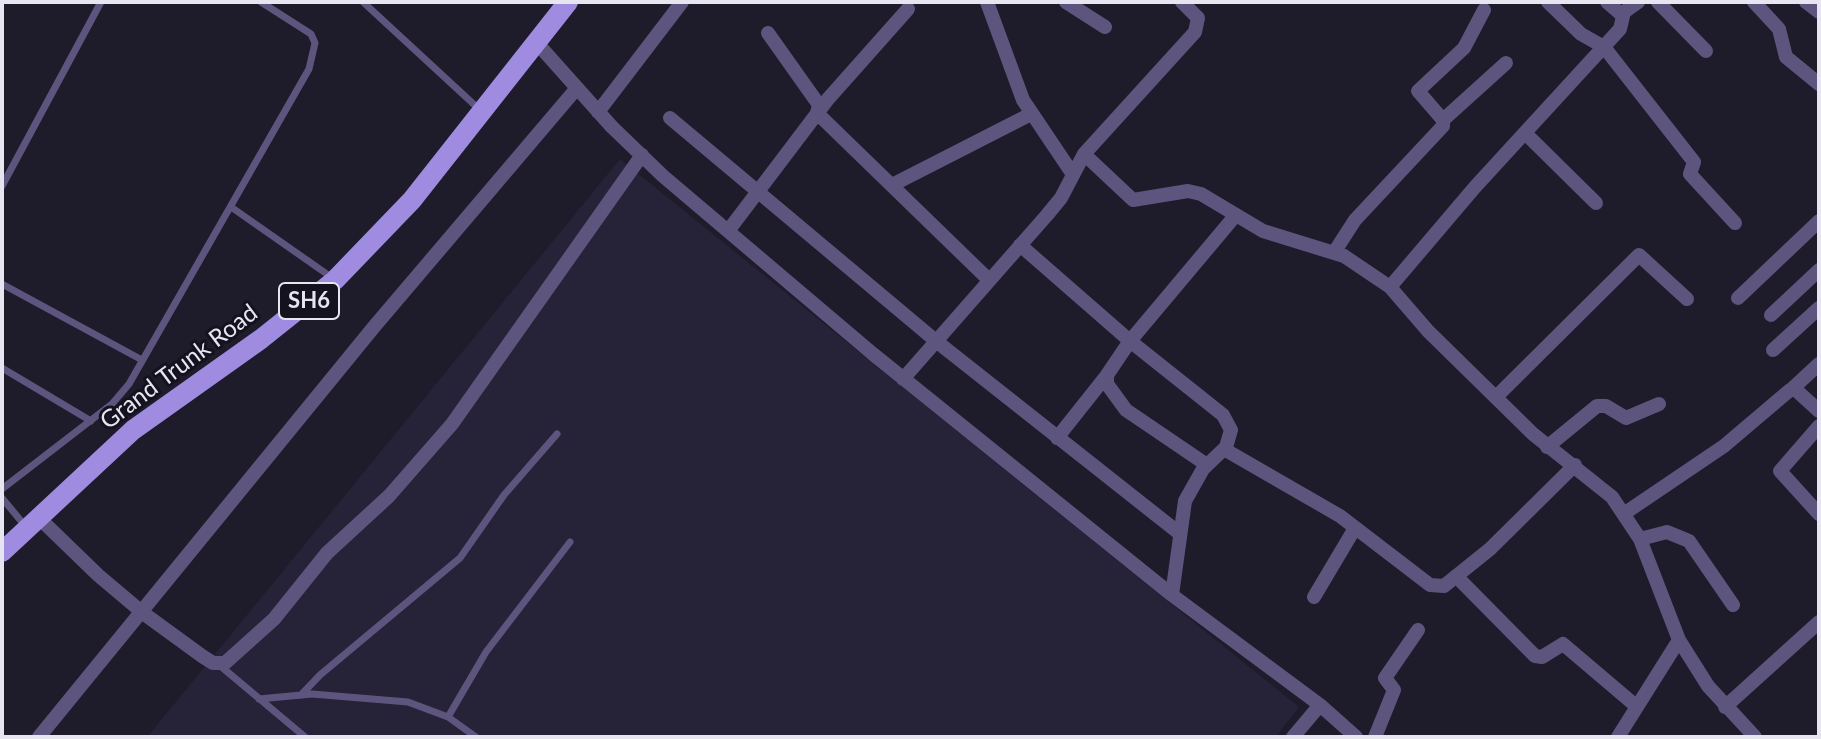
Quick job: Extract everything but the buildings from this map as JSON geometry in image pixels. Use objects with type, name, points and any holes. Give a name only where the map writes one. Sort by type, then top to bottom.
[{"type":"main road","name":"Grand Trunk Road","points":[[2,552],[31,521],[133,430],[261,339],[335,280],[412,200],[568,2]]},
{"type":"street","points":[[598,112],[682,2]]},
{"type":"street","points":[[987,2],[1031,114],[1072,173]]},
{"type":"street","points":[[1066,2],[1105,27]]},
{"type":"street","points":[[903,379],[1061,198],[1084,154],[1195,32],[1198,18],[1182,2]]},
{"type":"street","points":[[1548,2],[1581,34],[1604,47],[1694,162],[1690,174],[1735,223]]},
{"type":"street","points":[[1607,2],[1622,15]]},
{"type":"street","points":[[1390,287],[1620,29],[1622,15],[1638,2]]},
{"type":"street","points":[[1658,2],[1706,51]]},
{"type":"street","points":[[1754,2],[1779,29],[1786,57],[1819,84]]},
{"type":"street","points":[[1806,2],[1819,12]]},
{"type":"street","points":[[728,231],[817,113],[908,9]]},
{"type":"street","points":[[1335,251],[1355,220],[1443,126],[1443,120],[1418,91],[1464,48],[1484,10]]},
{"type":"street","points":[[768,33],[819,105],[817,113]]},
{"type":"street","points":[[536,42],[598,112],[728,231],[903,379],[1172,595],[1320,705],[1356,737]]},
{"type":"street","points":[[1443,120],[1506,63]]},
{"type":"street","points":[[39,737],[373,328],[577,88]]},
{"type":"street","points":[[817,113],[988,279]]},
{"type":"street","points":[[892,185],[1031,114]]},
{"type":"street","points":[[670,118],[936,341],[1179,533]]},
{"type":"street","points":[[1525,133],[1596,203]]},
{"type":"street","points":[[1084,154],[1133,200],[1188,191],[1201,194],[1263,231],[1335,251],[1390,287],[1428,331],[1547,447],[1594,479],[1625,513],[1640,539],[1679,640],[1725,707],[1755,737]]},
{"type":"street","points":[[31,521],[143,613],[202,656],[218,664],[233,657],[274,619],[327,553],[389,496],[438,441],[642,155]]},
{"type":"street","points":[[1057,438],[1130,341],[1235,216]]},
{"type":"street","points":[[1738,298],[1819,221]]},
{"type":"street","points":[[1020,245],[1130,341],[1223,415],[1231,430],[1226,447],[1207,465],[1185,501],[1172,595]]},
{"type":"street","points":[[1496,397],[1639,255],[1687,299]]},
{"type":"street","points":[[1771,315],[1819,270]]},
{"type":"street","points":[[1773,350],[1819,308]]},
{"type":"street","points":[[1625,513],[1724,446],[1819,364]]},
{"type":"street","points":[[1107,375],[1107,384],[1126,410],[1207,465]]},
{"type":"street","points":[[1792,389],[1819,411]]},
{"type":"street","points":[[1547,447],[1597,406],[1606,406],[1626,418],[1659,404]]},
{"type":"street","points":[[1819,426],[1780,471],[1819,514]]},
{"type":"street","points":[[1226,447],[1355,528],[1430,585],[1444,586],[1490,549],[1575,465]]},
{"type":"street","points":[[1314,597],[1355,528]]},
{"type":"street","points":[[1640,539],[1667,532],[1689,541],[1733,605]]},
{"type":"street","points":[[1456,576],[1535,656],[1542,657],[1563,644],[1636,706]]},
{"type":"street","points":[[1725,707],[1819,622]]},
{"type":"street","points":[[1375,737],[1394,690],[1385,678],[1418,630]]},
{"type":"street","points":[[1618,737],[1679,640]]},
{"type":"street","points":[[1293,737],[1320,705]]},
{"type":"lane","points":[[2,186],[101,2]]},
{"type":"lane","points":[[2,489],[120,395],[309,69],[315,43],[311,34],[261,2]]},
{"type":"lane","points":[[363,2],[480,110]]},
{"type":"lane","points":[[231,207],[335,280]]},
{"type":"lane","points":[[2,284],[142,360]]},
{"type":"lane","points":[[2,368],[91,421]]},
{"type":"lane","points":[[301,695],[320,675],[460,558],[504,495],[557,434]]},
{"type":"lane","points":[[2,498],[31,521]]},
{"type":"lane","points":[[448,717],[486,652],[570,542]]},
{"type":"lane","points":[[218,664],[305,737]]},
{"type":"lane","points":[[259,699],[301,695],[408,702],[448,717],[476,737]]},
{"type":"shaded area","points":[[620,159],[1299,707],[1276,737],[147,737]]}]
